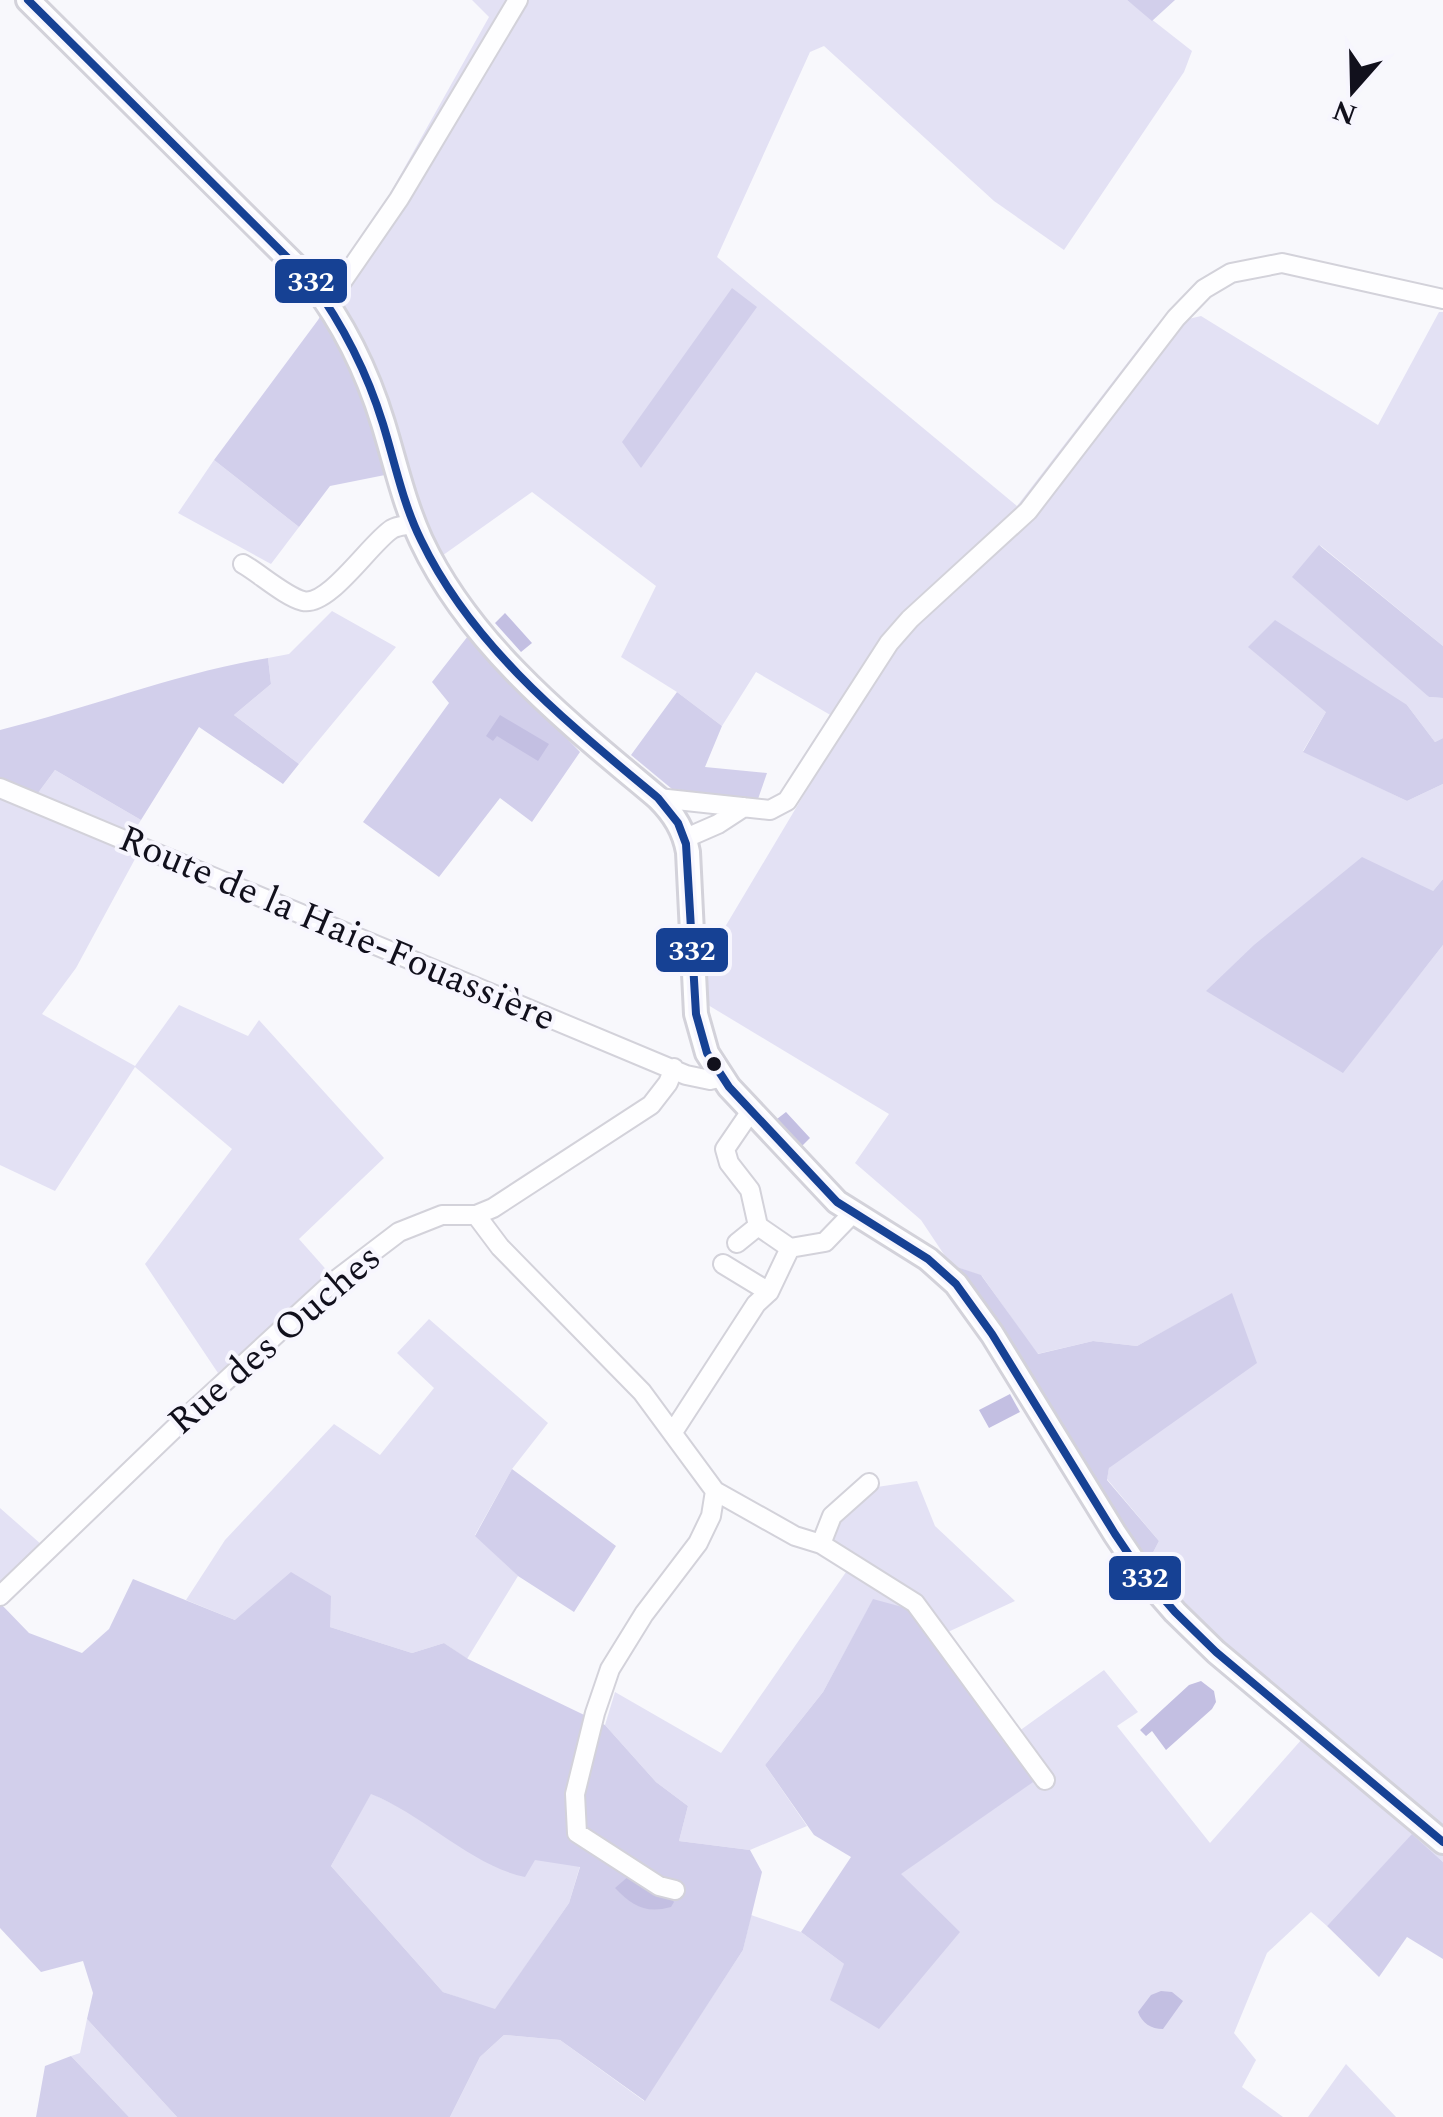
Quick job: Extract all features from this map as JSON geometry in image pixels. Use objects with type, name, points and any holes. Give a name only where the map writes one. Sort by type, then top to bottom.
[{"type":"main road","points":[[28,0],[284,252],[328,302],[370,383],[414,523],[448,588],[500,654],[575,728],[658,798],[684,833],[696,1014],[707,1054],[722,1077],[823,1190],[852,1214],[928,1259],[971,1302],[1115,1534],[1175,1612],[1216,1652],[1443,1842]]},
{"type":"street","points":[[328,302],[399,199],[518,0]]},
{"type":"street","points":[[658,798],[770,810],[787,802],[889,643],[1028,511],[1176,318],[1204,290],[1231,273],[1282,263],[1443,299]]},
{"type":"street","points":[[243,564],[304,602],[316,600],[391,530],[414,523]]},
{"type":"street","name":"Route de la Haie-Fouassière","points":[[0,788],[701,1079],[722,1077]]},
{"type":"street","points":[[684,833],[697,809],[712,801]]},
{"type":"street","points":[[684,833],[744,807]]},
{"type":"street","points":[[674,1068],[707,1054]]},
{"type":"street","name":"Rue des Ouches","points":[[0,1596],[332,1284],[399,1232],[442,1215],[476,1216],[494,1208],[651,1105],[674,1068]]},
{"type":"street","points":[[751,1112],[726,1149],[729,1164],[750,1190],[758,1226],[790,1248],[825,1242],[852,1214]]},
{"type":"street","points":[[476,1216],[500,1247],[642,1392],[715,1491],[795,1536],[820,1544],[915,1603],[1044,1780]]},
{"type":"street","points":[[736,1243],[758,1226]]},
{"type":"street","points":[[673,1432],[756,1304],[769,1292],[790,1248]]},
{"type":"street","points":[[723,1264],[769,1292]]},
{"type":"street","points":[[820,1544],[832,1516],[869,1482]]},
{"type":"street","points":[[675,1890],[659,1886],[577,1833],[575,1794],[610,1669],[644,1614],[698,1543],[712,1516],[715,1491]]},
{"type":"shaded area","points":[[472,0],[1127,0],[1192,51],[1184,72],[1064,250],[994,201],[824,46],[810,52],[717,257],[1017,506],[1155,327],[1201,316],[1378,425],[1439,312],[1443,312],[1443,646],[1320,545],[1429,697],[1443,698],[1443,738],[1435,742],[1407,705],[1326,712],[1303,751],[1407,801],[1443,784],[1443,879],[1433,891],[1343,1072],[1443,945],[1443,1862],[1412,1835],[1327,1926],[1311,1912],[1267,1953],[1234,2033],[1256,2060],[1242,2087],[1283,2117],[450,2117],[480,2057],[504,2035],[560,2040],[644,2101],[743,1950],[751,1915],[801,1932],[844,1964],[900,1874],[1035,1780],[1004,1742],[1104,1670],[1138,1712],[1117,1726],[1210,1843],[1317,1722],[1202,1627],[1146,1566],[1159,1541],[1107,1479],[1109,1468],[1232,1294],[1137,1346],[1093,1341],[1037,1354],[982,1276],[951,1265],[921,1220],[855,1163],[889,1114],[708,1005],[703,964],[846,724],[756,672],[722,726],[621,657],[656,586],[532,492],[439,558],[333,295],[489,17]]},
{"type":"shaded area","points":[[1127,0],[1175,0],[1152,21]]},
{"type":"shaded area","points":[[732,288],[757,307],[641,468],[622,442]]},
{"type":"shaded area","points":[[333,295],[405,471],[330,486],[299,527],[214,460]]},
{"type":"shaded area","points":[[214,460],[299,527],[271,564],[178,513]]},
{"type":"shaded area","points":[[1319,545],[1443,646],[1443,698],[1429,697],[1292,577]]},
{"type":"shaded area","points":[[332,611],[396,647],[299,764],[234,715],[271,684],[268,658],[289,654]]},
{"type":"shaded area","points":[[505,613],[532,643],[521,652],[495,623]]},
{"type":"shaded area","points":[[1275,620],[1407,705],[1435,742],[1443,738],[1443,784],[1407,801],[1303,752],[1326,712],[1248,647]]},
{"type":"shaded area","points":[[468,636],[580,752],[532,822],[500,798],[439,877],[363,822],[449,703],[432,682]]},
{"type":"shaded area","points":[[268,658],[271,684],[234,715],[299,764],[283,784],[199,727],[141,820],[55,770],[38,793],[0,778],[0,730],[200,672]]},
{"type":"shaded area","points":[[677,692],[722,726],[705,767],[767,773],[758,799],[672,789],[631,755]]},
{"type":"shaded area","points":[[500,715],[549,744],[538,761],[497,736],[493,741],[486,736]]},
{"type":"shaded area","points":[[55,770],[141,820],[123,849],[135,859],[76,968],[42,1014],[135,1066],[179,1005],[248,1036],[259,1020],[384,1158],[299,1239],[331,1275],[218,1373],[145,1264],[232,1149],[135,1067],[55,1191],[0,1165],[0,778],[38,793]]},
{"type":"shaded area","points":[[1362,857],[1433,891],[1443,879],[1443,945],[1343,1073],[1206,991],[1254,945]]},
{"type":"shaded area","points":[[786,1112],[810,1138],[802,1146],[777,1119]]},
{"type":"shaded area","points":[[951,1265],[981,1275],[1038,1354],[1093,1341],[1137,1346],[1232,1293],[1257,1363],[1109,1468],[1107,1480],[1159,1541],[1146,1566]]},
{"type":"shaded area","points":[[429,1319],[548,1423],[512,1469],[475,1535],[518,1576],[467,1659],[444,1643],[412,1653],[330,1627],[235,1620],[186,1600],[225,1540],[334,1424],[380,1455],[434,1388],[397,1353]]},
{"type":"shaded area","points":[[1010,1394],[1020,1412],[989,1428],[979,1410]]},
{"type":"shaded area","points":[[512,1469],[616,1546],[574,1612],[518,1576],[475,1536]]},
{"type":"shaded area","points":[[917,1481],[935,1526],[1015,1601],[935,1638],[873,1600],[823,1692],[765,1765],[807,1826],[750,1850],[679,1841],[688,1806],[656,1782],[605,1725],[615,1692],[721,1753],[855,1559],[827,1539],[841,1514],[877,1487]]},
{"type":"shaded area","points":[[0,1508],[42,1545],[0,1587]]},
{"type":"shaded area","points":[[291,1572],[331,1596],[330,1627],[412,1653],[444,1643],[468,1659],[605,1725],[656,1782],[688,1806],[679,1841],[750,1850],[762,1872],[743,1950],[645,2101],[560,2040],[504,2035],[480,2057],[450,2117],[177,2117],[87,2019],[93,1993],[83,1961],[41,1972],[0,1928],[0,1603],[29,1633],[82,1653],[109,1629],[133,1579],[235,1620]],"holes":[[[371,1794],[505,1871],[525,1877],[535,1860],[580,1867],[569,1903],[495,2009],[443,1992],[331,1866]]]},
{"type":"shaded area","points":[[873,1599],[917,1611],[1004,1742],[1036,1780],[901,1874],[960,1932],[879,2029],[830,2000],[844,1964],[801,1932],[851,1857],[814,1835],[765,1765],[823,1692]]},
{"type":"shaded area","points":[[1201,1681],[1214,1691],[1216,1702],[1166,1750],[1152,1731],[1146,1736],[1140,1730],[1189,1685]]},
{"type":"shaded area","points":[[371,1793],[473,1838],[526,1855],[580,1866],[569,1903],[495,2010],[443,1992],[331,1866]]},
{"type":"shaded area","points":[[1412,1834],[1443,1862],[1443,1959],[1407,1937],[1379,1977],[1327,1926]]},
{"type":"shaded area","points":[[630,1875],[643,1887],[669,1896],[674,1902],[671,1907],[647,1909],[627,1900],[615,1888]]},
{"type":"shaded area","points":[[1172,1992],[1183,2001],[1163,2029],[1148,2025],[1138,2012],[1151,1995]]},
{"type":"shaded area","points":[[87,2019],[177,2117],[129,2117],[71,2056],[80,2053]]},
{"type":"shaded area","points":[[71,2056],[129,2117],[36,2117],[45,2066]]},
{"type":"shaded area","points":[[1346,2064],[1396,2117],[1308,2117]]},
{"type":"transit line","name":"332","points":[[28,0],[311,281],[362,368],[409,512],[442,579],[467,615],[525,681],[658,798],[678,823],[686,844],[696,1014],[707,1053],[729,1087],[837,1202],[928,1259],[956,1284],[992,1334],[1115,1534],[1175,1612],[1216,1652],[1443,1842]]}]
